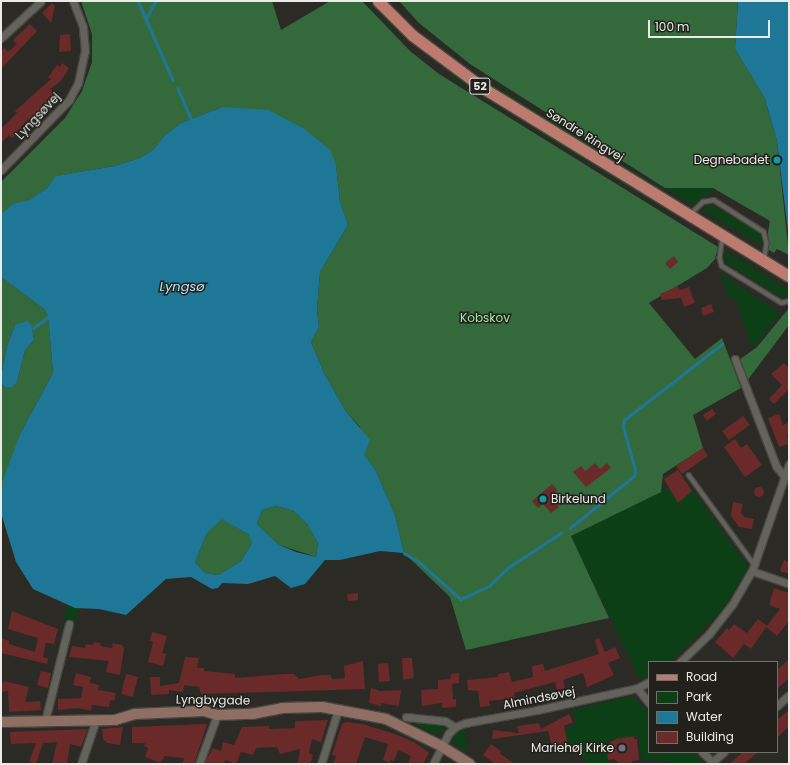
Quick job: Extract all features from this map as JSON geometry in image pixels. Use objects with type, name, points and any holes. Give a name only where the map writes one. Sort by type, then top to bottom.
[{"type":"main road","name":"Søndre Ringvej","points":[[378,1],[412,35],[477,84],[789,276]]},
{"type":"street","points":[[1,38],[41,1]]},
{"type":"street","name":"Lyngsøvej","points":[[1,170],[69,100],[78,83],[85,51],[83,27],[73,1]]},
{"type":"street","points":[[735,359],[776,466],[784,476]]},
{"type":"street","points":[[681,661],[709,634],[732,606],[753,568],[789,464]]},
{"type":"street","points":[[753,568],[789,584]]},
{"type":"street","points":[[45,721],[69,624]]},
{"type":"street","name":"Almindsøvej","points":[[455,727],[637,688],[648,682]]},
{"type":"street","points":[[637,688],[648,701]]},
{"type":"street","points":[[778,705],[789,695]]},
{"type":"street","name":"Lyngbygade","points":[[1,722],[115,720],[135,714],[204,711],[217,715],[252,714],[282,708],[338,710],[386,719],[441,746],[470,764]]},
{"type":"street","points":[[321,764],[338,710]]},
{"type":"street","points":[[200,764],[217,715]]},
{"type":"street","points":[[406,717],[445,721],[455,727],[441,746],[434,764]]},
{"type":"street","points":[[81,764],[96,720]]},
{"type":"street","points":[[703,753],[713,763],[723,753]]},
{"type":"lane","points":[[690,215],[703,202],[714,200],[746,219],[760,228],[767,236],[764,261]]},
{"type":"lane","points":[[723,236],[720,258],[722,266],[782,303],[789,301]]},
{"type":"lane","points":[[689,476],[753,568]]},
{"type":"green space","name":"Kobskov","points":[[81,1],[272,1],[281,30],[330,1],[362,1],[410,51],[439,74],[718,247],[715,259],[707,268],[649,303],[695,359],[722,338],[741,388],[693,415],[703,448],[663,474],[661,492],[571,536],[609,618],[466,650],[450,597],[404,553],[395,515],[376,471],[364,454],[360,427],[345,410],[324,373],[311,342],[319,327],[317,310],[320,272],[348,225],[340,202],[336,165],[222,107],[181,123],[164,136],[154,149],[140,158],[115,166],[57,176],[47,188],[29,200],[13,205],[1,214],[1,182],[65,118],[82,91],[92,62],[92,34]]},
{"type":"green space","points":[[367,1],[371,1],[406,38],[405,40]]},
{"type":"green space","points":[[399,1],[738,1],[735,49],[765,99],[777,141],[789,255],[777,249],[774,253],[769,250],[768,232],[770,221],[713,188],[665,188],[470,64],[419,23]]},
{"type":"green space","points":[[466,68],[689,206],[684,207],[478,79]]},
{"type":"green space","points":[[452,74],[491,99],[490,101],[450,76]]},
{"type":"green space","points":[[492,100],[540,129],[539,131],[491,102]]},
{"type":"green space","points":[[542,131],[590,160],[589,163],[540,133]]},
{"type":"green space","points":[[592,161],[639,191],[638,193],[590,163]]},
{"type":"green space","points":[[665,188],[713,188],[710,195],[704,195],[695,205]]},
{"type":"green space","points":[[641,192],[681,216],[684,221],[640,194]]},
{"type":"green space","points":[[710,204],[760,233],[762,246],[703,210]]},
{"type":"green space","points":[[700,213],[761,250],[701,216]]},
{"type":"green space","points":[[726,251],[789,291],[789,295],[781,297],[727,263],[724,255]]},
{"type":"green space","points":[[740,253],[788,282],[787,284],[739,255]]},
{"type":"green space","points":[[719,272],[780,313],[755,345],[751,345],[735,298],[730,300]]},
{"type":"green space","points":[[1,277],[44,309],[48,316],[53,373],[21,432],[1,502],[1,383],[5,387],[17,382],[25,350],[34,340],[32,327],[15,325],[7,346],[1,376]]},
{"type":"green space","points":[[789,308],[789,325],[747,381],[739,360],[757,347]]},
{"type":"green space","points":[[685,480],[749,568],[723,608],[693,640],[671,661],[648,661],[648,676],[640,680],[571,536]]},
{"type":"green space","points":[[276,506],[294,511],[307,524],[318,543],[316,557],[279,545],[257,524],[262,510]]},
{"type":"green space","points":[[222,518],[248,534],[252,543],[241,561],[218,575],[205,573],[195,562],[207,533]]},
{"type":"green space","points":[[67,605],[79,608],[68,651],[66,644],[60,648]]},
{"type":"green space","points":[[632,696],[648,711],[648,753],[694,753],[703,761],[699,764],[675,764],[675,762],[641,759],[639,735],[603,742],[609,764],[588,764],[578,751],[570,748],[565,731],[577,722],[572,710]]},
{"type":"green space","points":[[410,722],[446,727],[442,732],[433,733]]},
{"type":"green space","points":[[465,730],[467,749],[464,750],[452,742],[456,735]]},
{"type":"water","points":[[738,1],[789,1],[789,239],[777,141],[765,99],[735,49]]},
{"type":"water","name":"Lyngsø","points":[[222,107],[268,110],[303,128],[330,150],[336,165],[340,202],[348,225],[320,272],[317,310],[319,327],[311,342],[324,373],[345,410],[370,440],[364,454],[376,471],[395,515],[404,553],[380,551],[340,560],[325,560],[305,584],[291,588],[275,576],[248,584],[222,583],[218,588],[212,589],[191,577],[166,579],[126,615],[99,609],[75,608],[33,589],[16,562],[1,513],[3,480],[21,432],[53,373],[48,316],[44,309],[1,277],[1,214],[13,204],[29,200],[47,188],[56,176],[115,166],[140,158],[154,149],[164,136],[181,123]],"holes":[[[276,506],[294,511],[307,524],[318,543],[316,557],[296,552],[279,545],[257,524],[262,510]],[[222,519],[248,534],[252,543],[241,561],[218,575],[205,573],[195,562],[207,533]]]},
{"type":"water","points":[[28,321],[32,327],[34,340],[25,350],[17,382],[12,387],[5,387],[1,383],[1,376],[7,346],[15,325]]},
{"type":"building","points":[[52,3],[55,6],[51,23],[42,13]]},
{"type":"building","points":[[30,24],[37,31],[1,69],[1,52],[4,48],[8,52],[17,44],[13,40]]},
{"type":"building","points":[[70,34],[71,51],[59,52],[60,35]]},
{"type":"building","points":[[62,63],[69,68],[61,81],[50,89],[54,93],[51,100],[55,104],[45,114],[41,109],[30,120],[29,118],[12,138],[9,135],[1,143],[1,129],[17,113],[15,111],[51,79],[48,77],[57,65],[60,67]]},
{"type":"building","points":[[674,256],[678,262],[670,269],[665,263]]},
{"type":"building","points":[[678,286],[680,290],[689,287],[695,303],[684,307],[681,298],[662,300],[660,294]]},
{"type":"building","points":[[711,304],[714,312],[703,316],[701,308]]},
{"type":"building","points":[[784,363],[789,368],[789,392],[788,390],[774,404],[769,399],[782,385],[771,374]]},
{"type":"building","points":[[712,409],[716,414],[707,421],[703,415]]},
{"type":"building","points":[[779,414],[783,425],[789,422],[789,434],[787,435],[789,444],[779,447],[768,418]]},
{"type":"building","points":[[743,416],[750,425],[729,440],[722,431]]},
{"type":"building","points":[[735,439],[741,448],[747,444],[762,465],[745,477],[724,447]]},
{"type":"building","points":[[703,448],[708,456],[682,474],[676,466]]},
{"type":"building","points":[[595,463],[600,469],[607,463],[611,468],[586,487],[573,472],[581,466],[585,471]]},
{"type":"building","points":[[678,470],[692,491],[678,503],[664,479]]},
{"type":"building","name":"Birkelund","points":[[552,484],[558,491],[551,497],[559,507],[551,513],[543,504],[538,508],[532,501]]},
{"type":"building","points":[[757,487],[761,487],[764,492],[761,497],[757,497],[754,494],[754,490]]},
{"type":"building","points":[[733,502],[743,504],[741,513],[744,517],[754,519],[752,529],[739,527],[731,516]]},
{"type":"building","points":[[784,560],[789,562],[789,574],[780,571]]},
{"type":"building","points":[[774,588],[789,593],[789,621],[777,636],[766,627],[751,649],[744,644],[733,658],[715,642],[727,628],[729,630],[734,624],[747,633],[758,619],[767,626],[780,609],[769,605]]},
{"type":"building","points":[[358,593],[358,600],[348,601],[347,594]]},
{"type":"building","points":[[12,611],[58,629],[54,644],[46,643],[43,657],[48,658],[47,664],[1,653],[1,638],[9,641],[9,644],[35,652],[38,638],[8,629]]},
{"type":"building","points":[[152,632],[167,636],[162,653],[166,654],[163,666],[148,662],[153,642],[150,641]]},
{"type":"building","points":[[599,638],[605,652],[615,647],[620,658],[608,663],[614,675],[587,687],[583,673],[563,680],[565,688],[557,690],[555,682],[514,693],[515,698],[489,701],[490,706],[480,707],[478,691],[468,690],[467,680],[498,677],[498,674],[509,672],[512,682],[533,677],[532,666],[543,664],[545,671],[599,654],[595,640]]},
{"type":"building","points":[[94,642],[101,643],[100,646],[112,648],[113,643],[122,645],[124,649],[120,675],[106,672],[109,661],[69,657],[72,646],[85,648],[86,644],[93,645]]},
{"type":"building","points":[[185,657],[199,658],[197,668],[204,668],[204,671],[235,674],[235,678],[294,674],[299,679],[322,675],[331,675],[332,679],[345,678],[344,666],[363,661],[365,689],[201,694],[199,687],[184,685],[183,692],[169,690],[169,694],[151,695],[150,677],[160,677],[160,686],[179,683]]},
{"type":"building","points":[[402,658],[412,658],[414,678],[403,680]]},
{"type":"building","points":[[789,659],[789,678],[778,688],[778,669]]},
{"type":"building","points":[[388,663],[390,681],[379,682],[378,664]]},
{"type":"building","points":[[41,671],[51,673],[48,688],[37,685]]},
{"type":"building","points":[[76,673],[91,677],[90,683],[99,685],[98,690],[116,693],[114,701],[110,700],[109,707],[92,705],[91,711],[78,708],[58,710],[58,699],[81,698],[83,687],[73,685]]},
{"type":"building","points":[[459,673],[459,683],[452,684],[453,699],[456,699],[456,707],[442,708],[442,703],[422,706],[421,690],[438,689],[438,680],[450,679],[451,674]]},
{"type":"building","points":[[126,674],[138,677],[133,697],[121,694]]},
{"type":"building","points":[[4,681],[29,687],[25,702],[40,701],[41,710],[9,712],[8,691],[1,692],[1,685]]},
{"type":"building","points":[[371,688],[380,691],[401,690],[399,706],[381,703],[381,706],[369,703]]},
{"type":"building","points":[[789,710],[789,726],[778,737],[778,719]]},
{"type":"building","points":[[569,714],[573,722],[564,726],[569,749],[554,753],[548,731],[492,739],[493,730],[519,733],[517,726],[539,723],[541,729]]},
{"type":"building","points":[[328,720],[321,742],[312,739],[309,753],[313,755],[310,764],[298,763],[300,749],[280,754],[277,747],[256,748],[253,755],[241,752],[236,764],[225,760],[224,764],[204,764],[213,748],[221,751],[223,742],[234,745],[242,727],[269,726],[269,729],[295,728],[295,721]]},
{"type":"building","points":[[346,722],[362,724],[395,734],[414,742],[429,753],[423,764],[408,764],[411,756],[398,750],[394,761],[390,760],[390,763],[383,760],[388,744],[365,737],[356,764],[333,764],[336,756],[332,755],[342,724]]},
{"type":"building","points":[[207,724],[194,764],[182,764],[184,758],[165,756],[160,763],[145,757],[148,748],[144,746],[145,743],[132,743],[132,727]]},
{"type":"building","points":[[123,727],[120,745],[107,743],[103,739],[102,729]]},
{"type":"building","points":[[88,729],[81,747],[70,744],[67,764],[52,764],[57,742],[43,743],[36,764],[29,762],[36,743],[11,744],[10,732]]},
{"type":"building","name":"Mariehøj Kirke","points":[[634,736],[634,739],[637,739],[639,760],[632,761],[632,764],[618,763],[615,759],[608,760],[606,745],[616,739]]},
{"type":"building","points":[[491,744],[502,752],[499,753],[515,764],[495,764],[483,755]]},
{"type":"building","points":[[742,753],[757,753],[744,764],[729,764]]},
{"type":"waterway","points":[[138,1],[173,80]]},
{"type":"waterway","points":[[146,18],[156,1]]},
{"type":"waterway","points":[[178,88],[191,119]]},
{"type":"waterway","points":[[33,328],[48,317]]},
{"type":"waterway","points":[[570,528],[634,476],[635,470],[623,427],[624,420],[722,344]]},
{"type":"waterway","points":[[404,553],[418,561],[461,599],[489,586],[509,567],[561,533]]},
{"type":"place","name":"Degnebadet","points":[[777,160]]},
{"type":"place","name":"Birkelund","points":[[543,499]]},
{"type":"place","name":"Mariehøj Kirke","points":[[622,748]]}]
